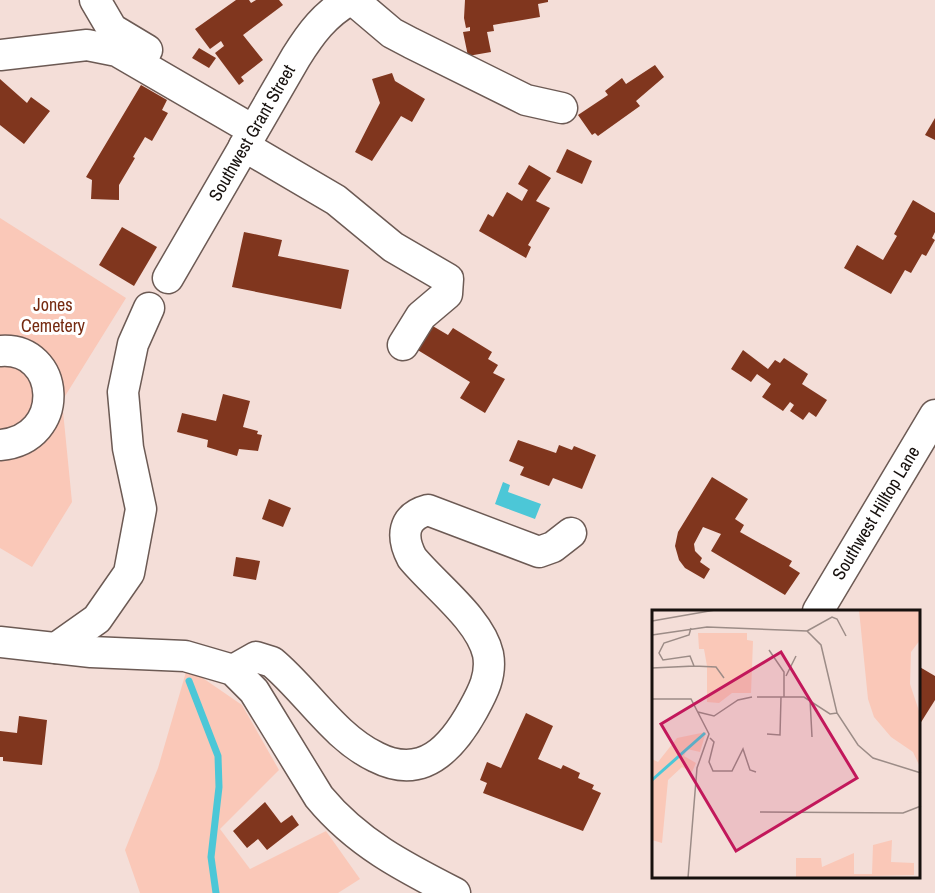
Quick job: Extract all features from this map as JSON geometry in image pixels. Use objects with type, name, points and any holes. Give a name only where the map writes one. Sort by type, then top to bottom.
[{"type":"street","points":[[95,0],[112,29],[253,131],[393,247],[448,279],[447,294],[422,316],[403,345]]},
{"type":"street","points":[[351,0],[392,33],[411,43],[526,100],[562,108]]},
{"type":"street","name":"Southwest Grant Street","points":[[168,278],[253,131],[320,23],[332,10],[351,0]]},
{"type":"street","points":[[0,55],[87,45],[117,51],[253,131]]},
{"type":"street","points":[[56,648],[98,618],[129,573],[141,509],[128,448],[123,392],[133,344],[149,308]]},
{"type":"street","points":[[0,351],[17,353],[38,366],[49,388],[49,401],[41,424],[33,433],[23,440],[0,445]]},
{"type":"street","name":"Southwest Hilltop Lane","points":[[819,610],[935,416]]},
{"type":"street","points":[[233,670],[255,657],[262,658],[280,669],[364,751],[389,762],[415,764],[426,761],[440,754],[461,731],[485,688],[488,678],[488,655],[471,622],[412,558],[406,546],[404,535],[406,525],[412,517],[428,510],[539,552],[553,547],[571,533]]},
{"type":"street","points":[[0,642],[91,652],[185,656],[233,670],[254,691],[320,797],[343,823],[369,845],[398,864],[455,893]]},
{"type":"green space","name":"Jones Cemetery","points":[[0,218],[126,298],[62,401],[72,502],[32,567],[0,548]]},
{"type":"green space","points":[[186,672],[194,672],[242,705],[279,770],[220,829],[250,869],[326,831],[360,879],[338,893],[140,893],[125,850],[158,768]]},
{"type":"water","points":[[503,482],[510,485],[508,492],[541,504],[535,519],[495,504]]},
{"type":"building","points":[[236,0],[249,0],[251,3],[256,0],[279,0],[283,5],[243,35],[263,60],[241,77],[244,81],[239,85],[215,53],[224,46],[221,41],[210,49],[195,29]]},
{"type":"building","points":[[465,0],[548,0],[548,2],[538,4],[540,17],[493,25],[494,31],[487,32],[491,52],[468,56],[463,32],[470,31],[470,27],[466,28],[464,18]]},
{"type":"building","points":[[199,48],[216,58],[209,68],[192,58]]},
{"type":"building","points":[[655,65],[664,77],[636,101],[640,106],[598,136],[595,133],[592,135],[578,115],[608,95],[605,91],[622,78],[626,84]]},
{"type":"building","points":[[392,73],[395,81],[425,99],[412,122],[401,116],[372,161],[355,152],[380,103],[372,79]]},
{"type":"building","points":[[0,79],[27,103],[31,97],[50,111],[24,144],[0,125]]},
{"type":"building","points":[[141,85],[167,100],[162,110],[168,113],[152,141],[145,137],[133,157],[135,158],[119,185],[119,200],[91,199],[92,180],[86,177]]},
{"type":"building","points":[[935,118],[935,140],[925,135]]},
{"type":"building","points":[[567,149],[592,161],[582,184],[556,172]]},
{"type":"building","points":[[529,165],[551,178],[536,201],[550,208],[528,245],[531,247],[526,258],[479,231],[488,214],[493,217],[507,192],[522,201],[528,190],[518,184]]},
{"type":"building","points":[[913,200],[935,213],[935,232],[932,238],[935,240],[926,256],[922,254],[911,273],[905,270],[891,294],[844,268],[857,245],[883,260]]},
{"type":"building","points":[[122,227],[157,247],[134,286],[99,265]]},
{"type":"building","points":[[244,232],[282,240],[278,256],[349,270],[341,309],[232,287]]},
{"type":"building","points":[[431,325],[448,335],[453,328],[492,352],[488,359],[498,365],[493,373],[505,379],[485,413],[460,398],[470,382],[416,349]]},
{"type":"building","points":[[743,350],[768,369],[775,360],[780,363],[784,358],[808,374],[802,384],[827,400],[816,417],[809,412],[803,420],[790,411],[794,405],[790,402],[783,411],[762,397],[771,384],[757,374],[751,382],[731,369]]},
{"type":"building","points":[[223,394],[250,401],[243,427],[258,431],[257,434],[262,435],[258,451],[239,449],[237,456],[207,447],[208,440],[177,432],[182,413],[216,421]]},
{"type":"building","points":[[518,440],[556,453],[559,445],[572,450],[574,446],[596,455],[582,489],[553,478],[549,486],[520,475],[524,467],[509,461]]},
{"type":"building","points":[[712,477],[748,499],[735,519],[744,525],[740,532],[792,561],[789,566],[800,573],[785,595],[711,551],[721,534],[703,527],[694,544],[695,551],[702,558],[700,562],[710,569],[704,579],[685,568],[679,560],[675,546],[678,532]]},
{"type":"building","points":[[269,499],[291,508],[283,527],[262,519]]},
{"type":"building","points":[[236,557],[260,561],[256,580],[233,576]]},
{"type":"building","points":[[920,667],[935,676],[935,700],[920,724]]},
{"type":"building","points":[[526,713],[553,726],[538,759],[561,769],[563,765],[580,773],[578,778],[594,785],[592,789],[601,793],[583,831],[483,793],[487,783],[480,780],[487,762],[501,768]]},
{"type":"building","points":[[19,716],[47,720],[42,765],[3,761],[3,757],[0,757],[0,731],[17,733]]},
{"type":"building","points":[[265,802],[281,823],[292,815],[299,825],[267,850],[258,839],[247,848],[233,831]]},
{"type":"waterway","points":[[189,681],[218,756],[219,787],[211,857],[216,893]]}]
